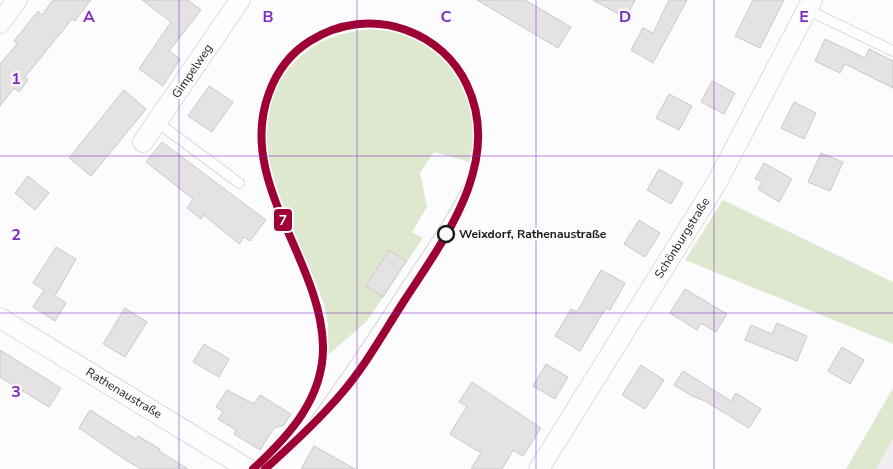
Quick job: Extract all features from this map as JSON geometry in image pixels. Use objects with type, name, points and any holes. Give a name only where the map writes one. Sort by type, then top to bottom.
[{"type":"street","points":[[0,23],[17,0]]},
{"type":"street","name":"Gimpelweg","points":[[143,142],[240,0]]},
{"type":"street","name":"Schönburgstraße","points":[[539,469],[716,184],[810,5]]},
{"type":"street","name":"Rathenaustraße","points":[[0,318],[248,469]]},
{"type":"lane","points":[[810,5],[893,51]]},
{"type":"lane","points":[[157,122],[238,183]]},
{"type":"shaded area","points":[[893,439],[893,469],[876,469]]},
{"type":"green space","points":[[371,29],[402,34],[412,38],[429,47],[443,59],[455,74],[464,90],[470,107],[473,143],[469,162],[434,152],[420,173],[427,207],[412,232],[423,238],[367,321],[328,355],[328,326],[325,309],[278,190],[269,159],[266,129],[271,99],[286,72],[304,53],[334,36]]},
{"type":"green space","points":[[723,200],[893,282],[893,344],[685,260]]},
{"type":"green space","points":[[893,388],[893,439],[876,469],[846,469]]},
{"type":"building","points":[[53,0],[91,0],[75,21],[72,19],[25,77],[28,80],[19,92],[14,88],[0,106],[0,64],[17,44],[14,41],[38,11],[42,15]]},
{"type":"building","points":[[142,0],[188,0],[201,10],[169,51],[180,59],[163,86],[139,69],[171,22]]},
{"type":"building","points":[[477,0],[525,0],[571,27],[558,48]]},
{"type":"building","points":[[593,0],[635,0],[626,18]]},
{"type":"building","points":[[669,0],[687,0],[653,63],[631,50],[643,28],[653,33]]},
{"type":"building","points":[[753,0],[784,0],[760,48],[735,36]]},
{"type":"building","points":[[825,39],[865,58],[869,49],[893,61],[893,88],[845,64],[840,73],[815,61]]},
{"type":"building","points":[[712,81],[735,93],[724,114],[701,102]]},
{"type":"building","points":[[209,86],[233,102],[212,132],[188,116]]},
{"type":"building","points":[[124,90],[146,109],[91,176],[69,158]]},
{"type":"building","points":[[669,94],[692,106],[679,130],[656,118]]},
{"type":"building","points":[[794,102],[816,113],[804,139],[781,128]]},
{"type":"building","points":[[162,142],[266,220],[250,241],[244,237],[239,244],[204,215],[201,219],[187,208],[193,199],[146,162]]},
{"type":"building","points":[[821,153],[843,162],[830,191],[808,182]]},
{"type":"building","points":[[764,163],[792,179],[779,202],[758,189],[762,182],[755,179]]},
{"type":"building","points":[[659,169],[683,183],[671,204],[647,190]]},
{"type":"building","points":[[28,176],[49,193],[35,210],[15,193]]},
{"type":"building","points":[[639,220],[660,233],[645,257],[624,244]]},
{"type":"building","points":[[56,247],[76,259],[55,296],[66,303],[55,321],[33,307],[44,290],[33,283]]},
{"type":"building","points":[[389,250],[406,261],[383,297],[366,286]]},
{"type":"building","points":[[601,270],[625,283],[610,310],[606,308],[580,351],[555,336],[571,309],[577,312]]},
{"type":"building","points":[[685,289],[727,314],[716,332],[701,323],[697,330],[670,313]]},
{"type":"building","points":[[125,308],[147,322],[125,357],[103,344]]},
{"type":"building","points":[[777,323],[807,336],[797,361],[745,340],[751,325],[772,334]]},
{"type":"building","points":[[204,344],[229,359],[219,377],[193,362]]},
{"type":"building","points":[[842,347],[864,360],[850,384],[828,371]]},
{"type":"building","points":[[0,350],[61,388],[49,407],[0,377]]},
{"type":"building","points":[[546,364],[568,377],[555,399],[533,386]]},
{"type":"building","points":[[641,365],[664,380],[645,409],[622,395]]},
{"type":"building","points":[[683,371],[731,401],[736,393],[761,409],[749,428],[705,401],[692,396],[674,385]]},
{"type":"building","points":[[472,382],[541,428],[523,456],[513,450],[502,469],[471,469],[481,453],[450,434],[467,406],[459,402]]},
{"type":"building","points":[[227,390],[254,404],[260,395],[291,414],[284,425],[274,428],[260,450],[234,434],[236,430],[218,419],[223,412],[216,407]]},
{"type":"building","points":[[90,410],[136,439],[138,436],[160,449],[159,451],[188,469],[141,469],[124,459],[79,428]]},
{"type":"building","points":[[314,446],[355,469],[301,469]]},
{"type":"tram line","points":[[291,445],[348,365],[451,209],[475,162]]},
{"type":"transit line","name":"7","points":[[253,469],[279,443],[302,415],[318,383],[322,365],[323,346],[319,314],[309,282],[271,189],[263,157],[262,126],[269,93],[280,70],[290,57],[321,35],[344,26],[356,24],[369,23],[394,26],[416,34],[434,45],[450,59],[467,85],[476,114],[478,142],[474,171],[464,198],[436,252],[359,372],[323,414],[265,469]]},
{"type":"place","name":"Weixdorf, Rathenaustraße","points":[[446,234]]}]
